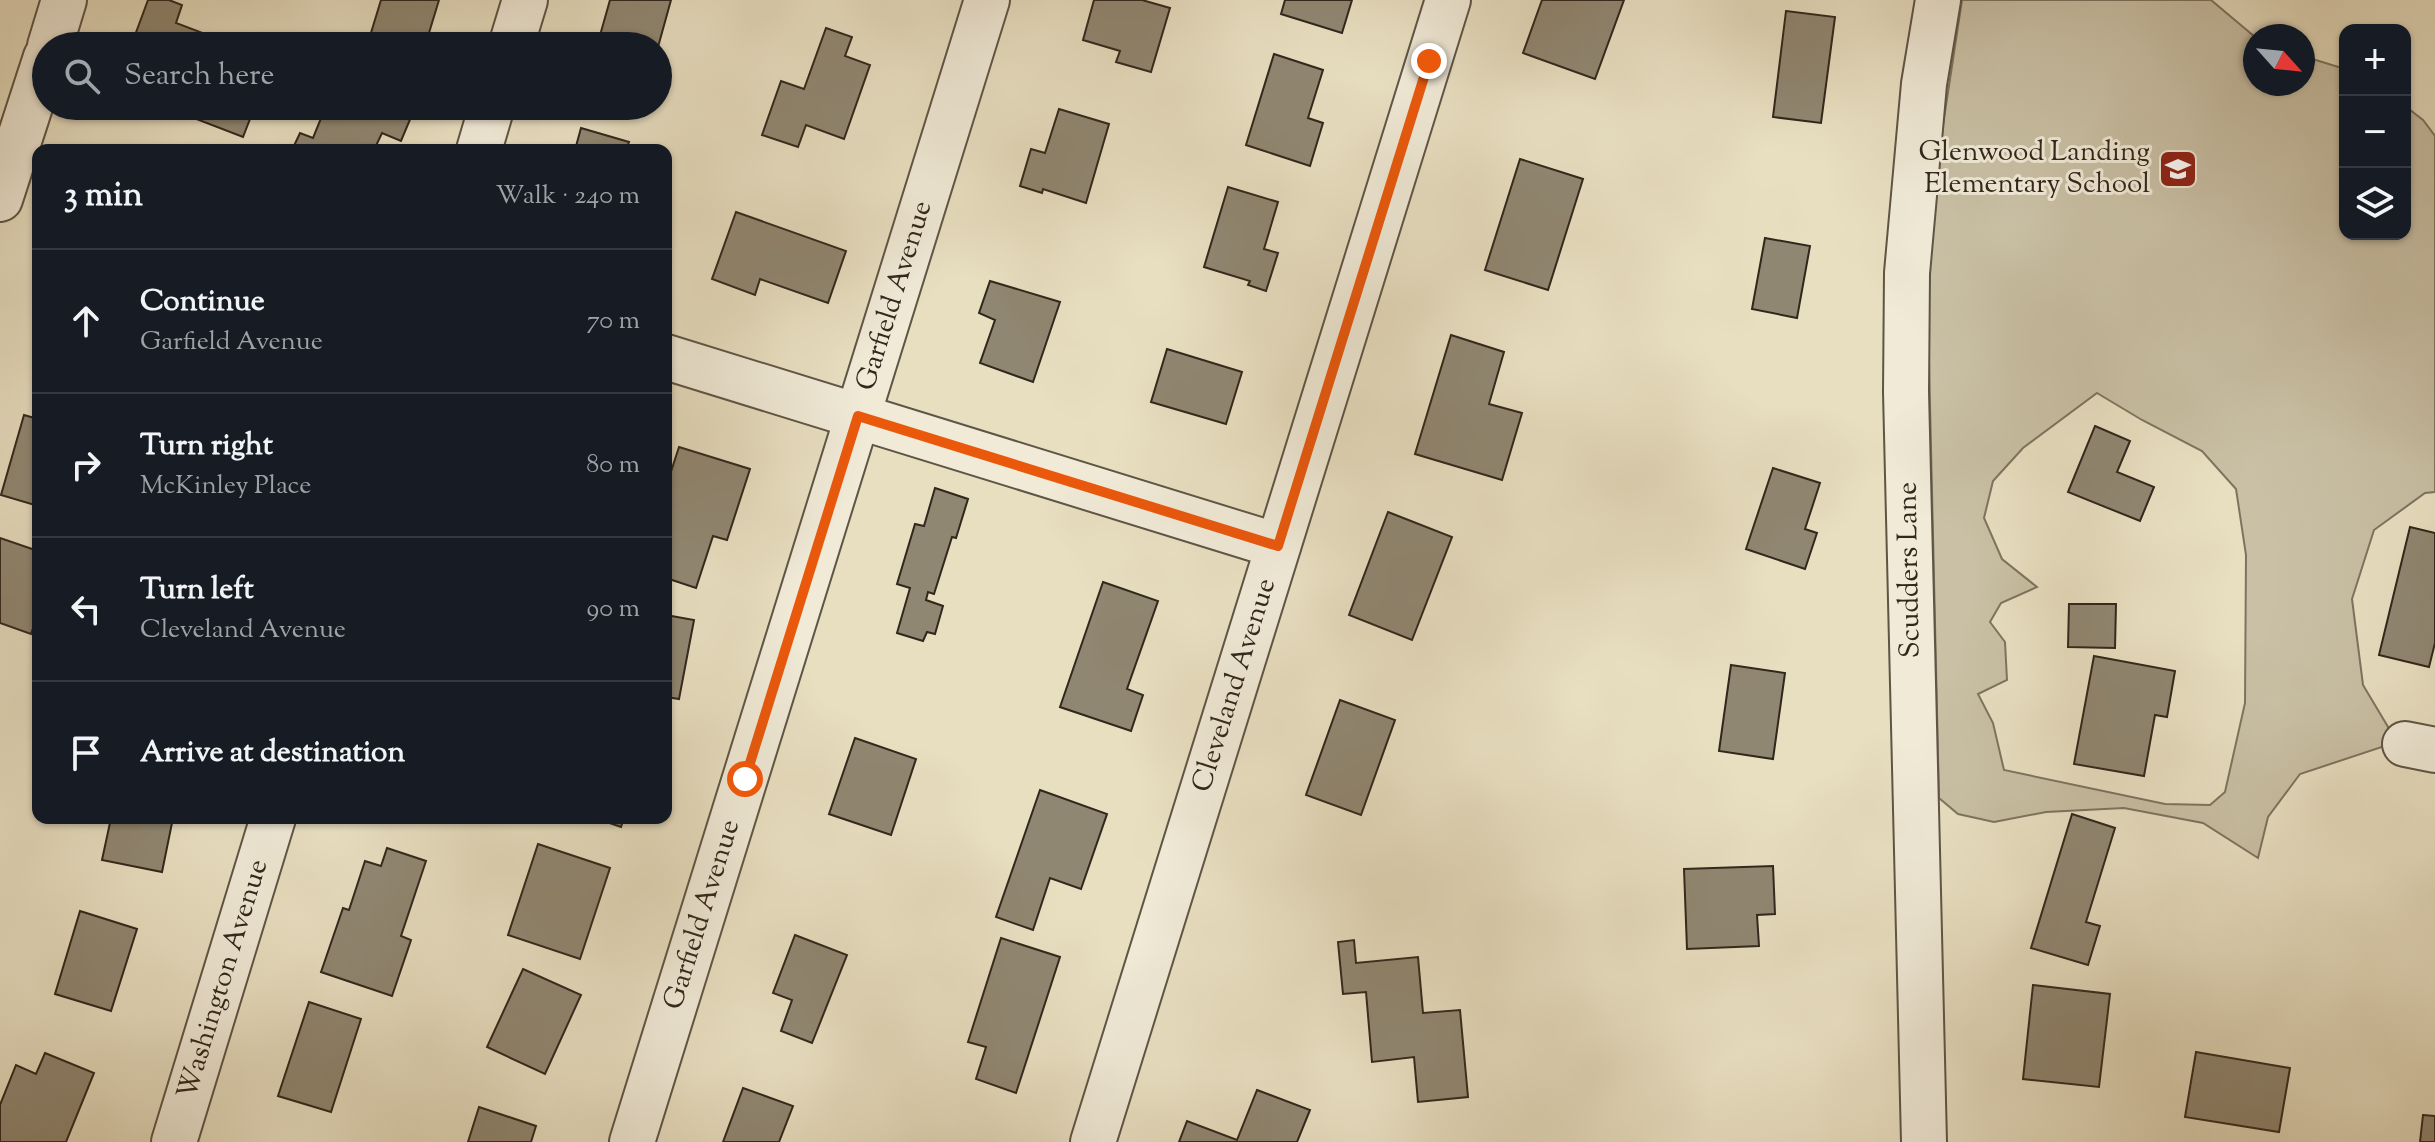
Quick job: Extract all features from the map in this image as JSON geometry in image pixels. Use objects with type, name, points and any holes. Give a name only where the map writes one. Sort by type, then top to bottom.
[{"type":"street","points":[[54,32],[64,0]]},
{"type":"street","points":[[515,32],[525,0]]},
{"type":"street","name":"Garfield Avenue","points":[[632,1142],[987,0]]},
{"type":"street","name":"Cleveland Avenue","points":[[1093,1142],[1448,0]]},
{"type":"street","name":"Scudders Lane","points":[[1925,1142],[1906,392],[1907,273],[1924,84],[1938,0]]},
{"type":"street","points":[[0,199],[27,159],[34,120]]},
{"type":"street","points":[[481,144],[488,120]]},
{"type":"street","points":[[672,359],[1278,546]]},
{"type":"street","name":"Washington Avenue","points":[[174,1142],[271,824]]},
{"type":"shaded area","points":[[1962,0],[2211,0],[2243,27],[2243,96],[2315,96],[2315,60],[2339,67],[2339,240],[2411,240],[2411,111],[2423,120],[2435,136],[2435,492],[2425,493],[2374,530],[2352,599],[2363,685],[2397,742],[2300,774],[2268,817],[2258,858],[2203,823],[2124,808],[2046,812],[1994,822],[1958,814],[1939,798],[1929,361],[1921,270]],"holes":[[[2097,393],[2202,451],[2236,489],[2246,555],[2245,703],[2225,792],[2210,805],[2165,804],[2004,770],[1993,723],[1978,694],[2007,680],[2005,642],[1990,622],[2001,603],[2037,587],[2002,559],[1984,518],[1993,481],[2023,448]]]},
{"type":"building","points":[[148,0],[169,0],[182,5],[176,23],[200,32],[136,32]]},
{"type":"building","points":[[381,0],[439,0],[429,32],[371,32]]},
{"type":"building","points":[[610,0],[671,0],[662,32],[601,32]]},
{"type":"building","points":[[1094,0],[1142,0],[1170,8],[1151,72],[1116,62],[1120,51],[1083,40]]},
{"type":"building","points":[[1285,0],[1352,0],[1342,33],[1281,14]]},
{"type":"building","points":[[1542,0],[1624,0],[1595,79],[1523,53]]},
{"type":"building","points":[[1786,11],[1835,17],[1821,123],[1773,117]]},
{"type":"building","points":[[826,28],[852,37],[845,56],[870,65],[844,139],[806,125],[798,147],[762,135],[781,81],[804,89]]},
{"type":"building","points":[[1274,54],[1323,70],[1308,118],[1323,123],[1310,166],[1246,145]]},
{"type":"building","points":[[1059,109],[1109,124],[1086,203],[1043,189],[1042,193],[1020,186],[1031,149],[1045,153]]},
{"type":"building","points":[[199,120],[250,120],[243,137]]},
{"type":"building","points":[[320,120],[410,120],[401,141],[382,133],[377,144],[295,144],[300,133],[313,138]]},
{"type":"building","points":[[581,128],[629,142],[628,144],[577,144]]},
{"type":"building","points":[[1520,159],[1583,179],[1548,290],[1485,270]]},
{"type":"building","points":[[1228,187],[1278,202],[1264,249],[1278,253],[1266,291],[1248,285],[1250,281],[1204,267]]},
{"type":"building","points":[[736,212],[846,251],[828,303],[760,279],[755,295],[712,279]]},
{"type":"building","points":[[1765,238],[1810,246],[1797,318],[1752,309]]},
{"type":"building","points":[[990,281],[1060,302],[1033,382],[980,363],[995,320],[979,313]]},
{"type":"building","points":[[1451,335],[1504,352],[1489,404],[1522,413],[1502,480],[1415,454]]},
{"type":"building","points":[[1167,349],[1242,372],[1226,424],[1151,402]]},
{"type":"building","points":[[24,415],[32,417],[32,504],[1,495]]},
{"type":"building","points":[[2095,426],[2130,441],[2117,472],[2154,487],[2140,521],[2068,492]]},
{"type":"building","points":[[679,447],[750,469],[727,540],[713,536],[696,588],[672,580],[672,469]]},
{"type":"building","points":[[1773,468],[1820,483],[1805,529],[1817,533],[1805,569],[1746,549]]},
{"type":"building","points":[[935,488],[968,499],[934,594],[928,592],[926,600],[943,606],[935,634],[927,632],[923,641],[897,633],[910,588],[897,584],[915,524],[924,526]]},
{"type":"building","points":[[1388,512],[1452,537],[1412,640],[1349,615]]},
{"type":"building","points":[[2410,527],[2435,533],[2435,643],[2429,667],[2379,655]]},
{"type":"building","points":[[0,538],[32,549],[32,631],[31,634],[0,623]]},
{"type":"building","points":[[1103,582],[1158,601],[1127,689],[1143,695],[1131,731],[1060,707]]},
{"type":"building","points":[[2069,604],[2116,604],[2115,648],[2068,647]]},
{"type":"building","points":[[672,616],[694,620],[679,699],[672,698]]},
{"type":"building","points":[[2094,656],[2175,671],[2167,717],[2155,715],[2144,776],[2074,764]]},
{"type":"building","points":[[1731,665],[1785,673],[1773,759],[1719,751]]},
{"type":"building","points":[[1340,700],[1395,720],[1361,815],[1306,795]]},
{"type":"building","points":[[855,738],[916,759],[891,835],[829,814]]},
{"type":"building","points":[[1040,790],[1107,814],[1081,889],[1050,878],[1033,930],[996,917]]},
{"type":"building","points":[[2072,814],[2115,828],[2086,922],[2100,926],[2088,965],[2031,948]]},
{"type":"building","points":[[110,824],[172,824],[162,872],[102,860]]},
{"type":"building","points":[[538,844],[610,868],[580,959],[508,935]]},
{"type":"building","points":[[387,848],[426,861],[401,936],[411,940],[392,996],[321,972],[343,908],[349,910],[365,861],[381,866]]},
{"type":"building","points":[[1773,866],[1775,914],[1757,915],[1759,946],[1687,949],[1684,869]]},
{"type":"building","points":[[80,911],[137,929],[111,1011],[55,994]]},
{"type":"building","points":[[795,935],[847,955],[812,1043],[781,1031],[792,1000],[773,993]]},
{"type":"building","points":[[1001,938],[1060,957],[1016,1093],[976,1079],[986,1047],[968,1042]]},
{"type":"building","points":[[1354,940],[1356,963],[1418,957],[1423,1013],[1460,1010],[1468,1097],[1418,1102],[1414,1057],[1372,1062],[1366,992],[1343,994],[1338,942]]},
{"type":"building","points":[[523,969],[581,995],[545,1074],[487,1047]]},
{"type":"building","points":[[2033,985],[2110,994],[2099,1087],[2023,1079]]},
{"type":"building","points":[[309,1002],[361,1019],[331,1112],[278,1096]]},
{"type":"building","points":[[2196,1052],[2290,1068],[2279,1132],[2185,1117]]},
{"type":"building","points":[[45,1053],[94,1073],[66,1142],[0,1142],[0,1105],[16,1065],[36,1074]]},
{"type":"building","points":[[743,1088],[793,1106],[779,1142],[723,1142]]},
{"type":"building","points":[[1257,1090],[1310,1110],[1297,1142],[1179,1142],[1187,1121],[1237,1140]]},
{"type":"building","points":[[479,1107],[536,1126],[531,1142],[468,1142]]},
{"type":"building","points":[[2423,1115],[2435,1116],[2435,1142],[2420,1142]]},
{"type":"place","name":"Glenwood Landing Elementary School","points":[[2178,169]]},
{"type":"route","points":[[745,779],[858,416],[1278,546],[1429,61]]}]
